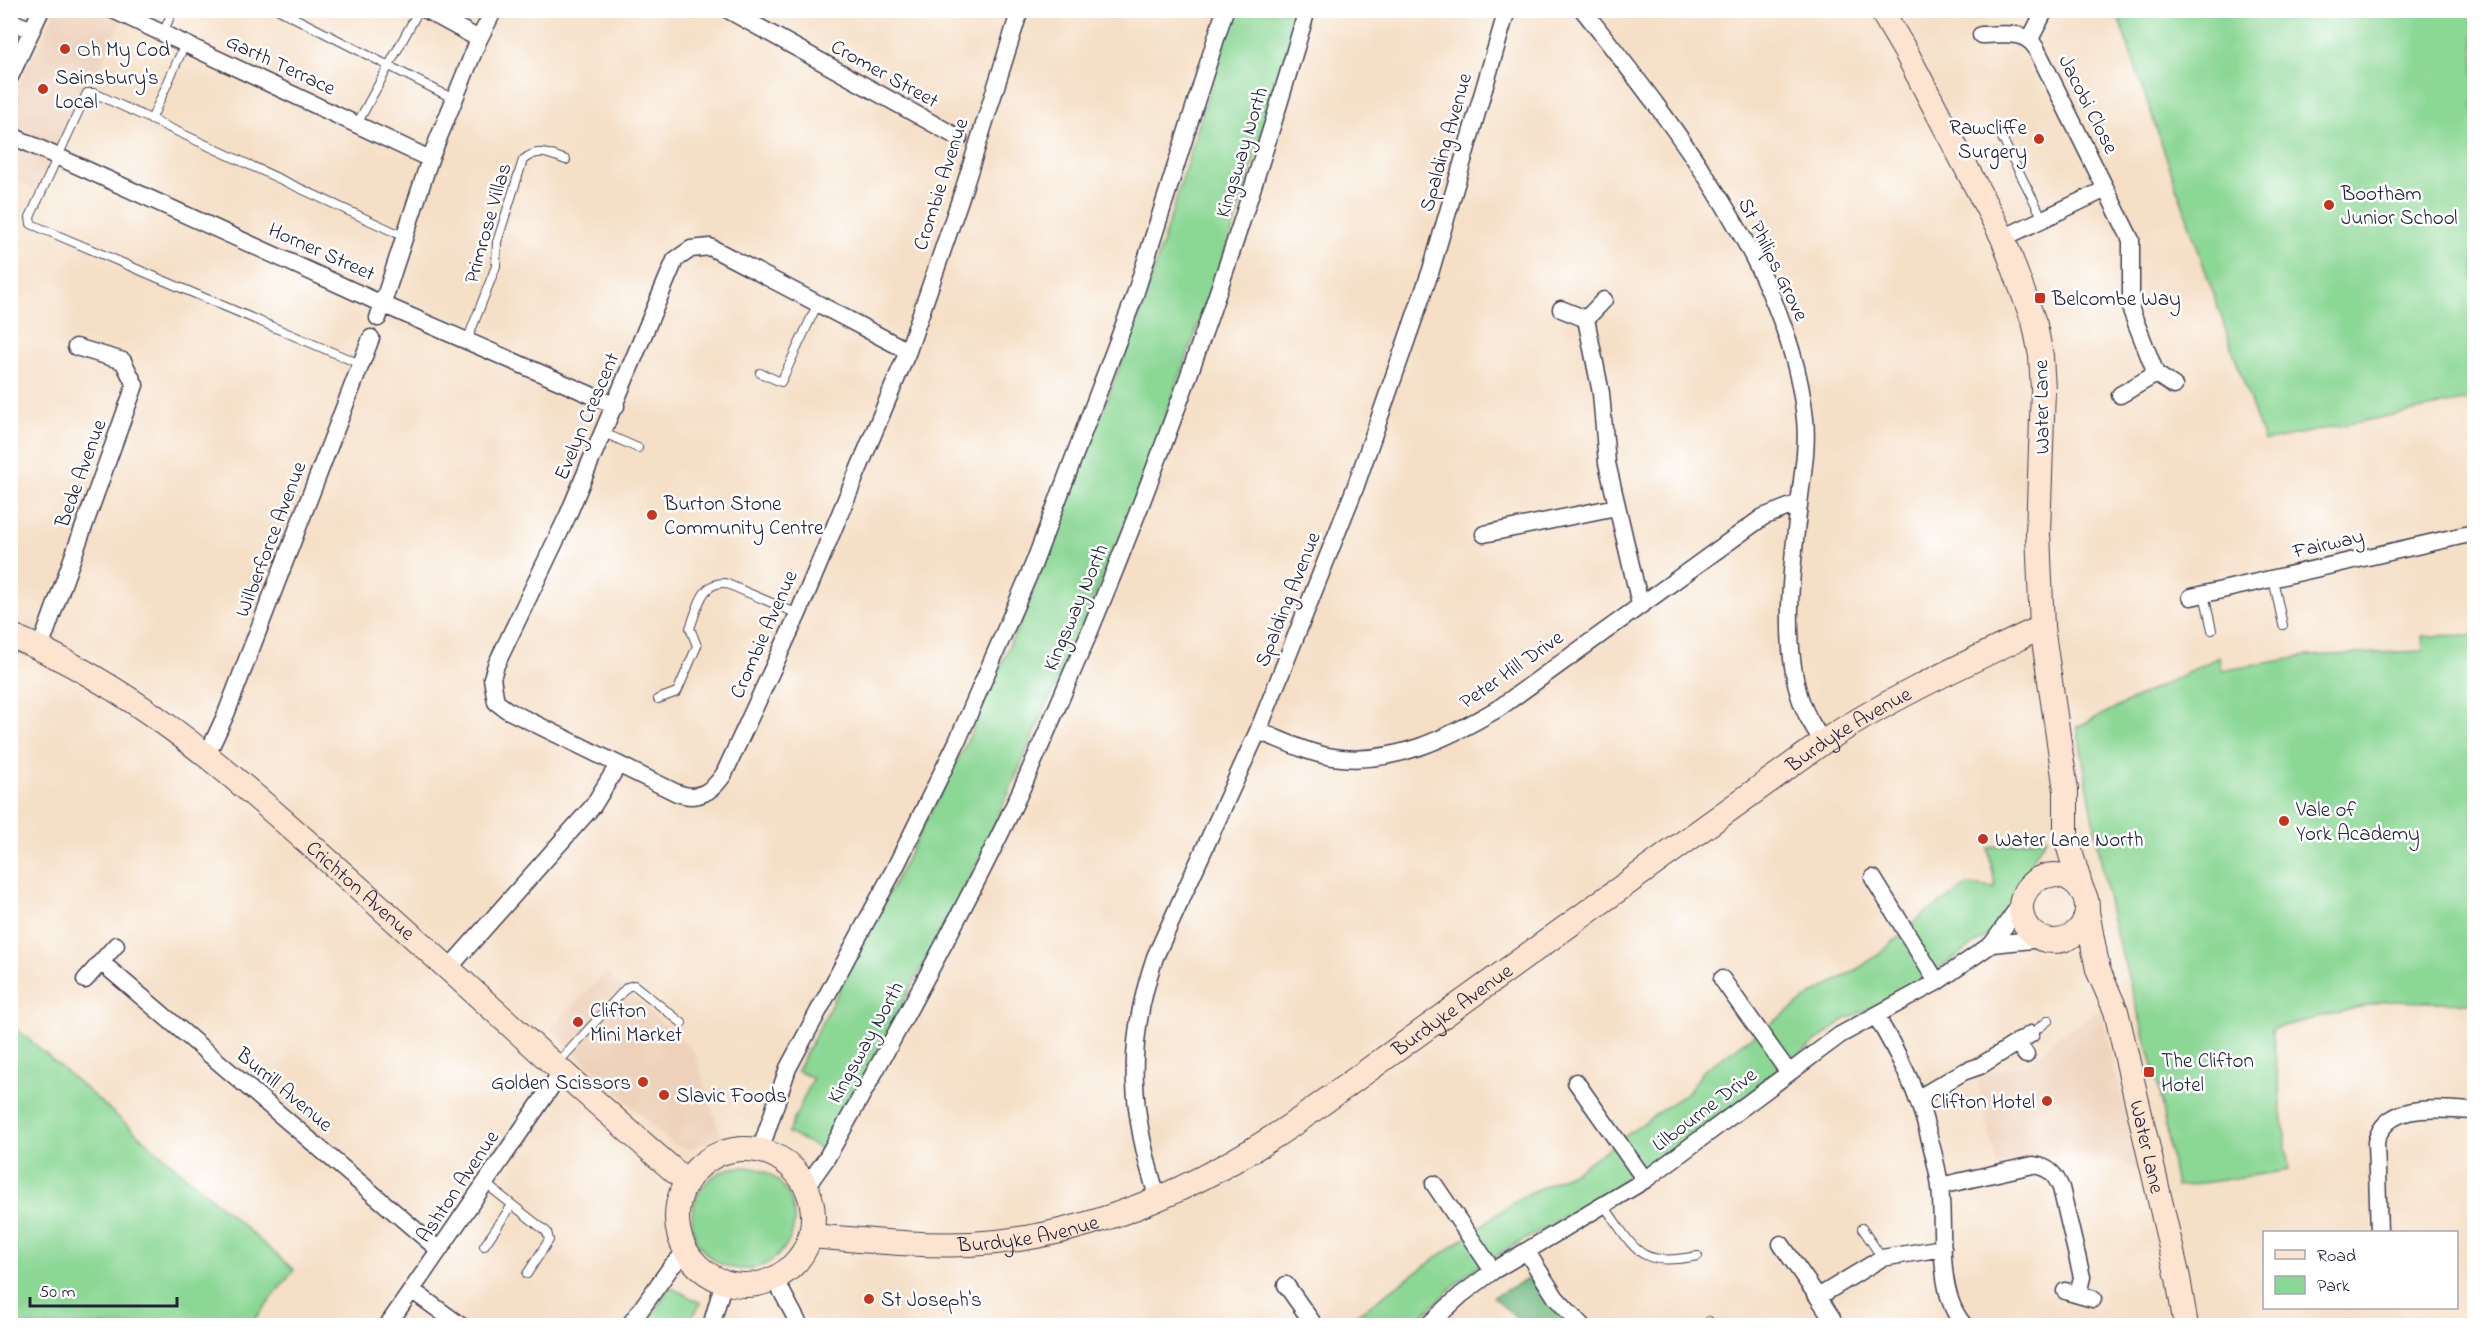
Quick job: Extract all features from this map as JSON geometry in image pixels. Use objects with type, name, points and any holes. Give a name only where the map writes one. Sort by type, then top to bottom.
[{"type":"street","points":[[10,77],[41,10]]},
{"type":"street","name":"Garth Terrace","points":[[113,10],[430,159]]},
{"type":"street","points":[[426,10],[479,39]]},
{"type":"street","points":[[380,311],[430,159],[479,39],[494,10]]},
{"type":"street","name":"Cromer Street","points":[[728,10],[959,138]]},
{"type":"street","name":"Crombie Avenue","points":[[618,765],[687,796],[702,795],[715,788],[724,774],[798,614],[908,351],[1020,10]]},
{"type":"street","points":[[760,1151],[788,1068],[889,878],[941,773],[1034,562],[1134,298],[1225,10]]},
{"type":"street","name":"Kingsway North","points":[[806,1187],[831,1150],[943,945],[1008,816],[1049,727],[1138,512],[1200,344],[1238,237],[1307,10]]},
{"type":"street","name":"Spalding Avenue","points":[[1158,1199],[1138,1130],[1134,1090],[1134,1056],[1145,986],[1159,949],[1258,731],[1355,489],[1431,270],[1507,10]]},
{"type":"street","name":"St Philips Grove","points":[[1583,10],[1646,89],[1708,179],[1771,295],[1790,343],[1801,385],[1805,422],[1805,461],[1792,569],[1792,645],[1800,699],[1823,742]]},
{"type":"street","name":"Water Lane","points":[[1881,10],[1907,54],[2003,238],[2025,294],[2041,356],[2043,390],[2038,584],[2042,627],[2066,790],[2066,838],[2085,901],[2098,970],[2116,1011],[2178,1278],[2186,1326]]},
{"type":"street","points":[[1981,35],[2018,34],[2030,39],[2043,12]]},
{"type":"street","points":[[10,21],[32,30]]},
{"type":"street","name":"Jacobi Close","points":[[2030,39],[2131,240],[2131,310],[2156,374]]},
{"type":"street","name":"Horner Street","points":[[10,135],[380,311],[467,341],[616,406]]},
{"type":"street","points":[[2003,238],[2106,189]]},
{"type":"street","name":"Evelyn Crescent","points":[[618,765],[507,710],[496,702],[492,690],[496,664],[568,515],[616,406],[675,260],[691,249],[710,247],[908,351]]},
{"type":"street","points":[[1586,318],[1604,300]]},
{"type":"street","points":[[1561,309],[1586,318]]},
{"type":"street","points":[[1586,318],[1596,357],[1604,422],[1606,463],[1640,604]]},
{"type":"street","name":"Wilberforce Avenue","points":[[207,755],[230,704],[371,338]]},
{"type":"street","name":"Bede Avenue","points":[[40,648],[135,385],[123,361],[76,347]]},
{"type":"street","points":[[2120,395],[2156,374],[2174,386]]},
{"type":"street","name":"Peter Hill Drive","points":[[1258,731],[1333,757],[1382,755],[1426,745],[1466,728],[1499,708],[1763,517],[1785,506],[1799,503]]},
{"type":"street","points":[[1484,534],[1616,507]]},
{"type":"street","name":"Fairway","points":[[2198,595],[2475,532]]},
{"type":"street","name":"Burdyke Avenue","points":[[810,1236],[927,1244],[1008,1241],[1085,1225],[1158,1199],[1208,1177],[1251,1153],[1823,742],[1913,689],[2042,627]]},
{"type":"street","name":"Crichton Avenue","points":[[10,636],[40,648],[110,685],[175,729],[449,968],[686,1181]]},
{"type":"street","points":[[449,968],[593,806],[618,765]]},
{"type":"street","name":"Water Lane","points":[[2038,880],[2056,858],[2066,838]]},
{"type":"street","points":[[2049,940],[2073,935],[2085,921],[2085,901],[2077,884],[2062,876],[2045,877],[2027,889],[2021,911],[2028,928],[2098,970]]},
{"type":"street","points":[[1873,878],[1937,982]]},
{"type":"street","name":"Lilbourne Drive","points":[[1427,1326],[1461,1295],[1493,1271],[1605,1207],[1646,1180],[1840,1035],[1937,982],[1992,944],[2022,902]]},
{"type":"street","name":"Lilbourne Drive","points":[[1992,944],[2049,940]]},
{"type":"street","points":[[85,980],[116,945]]},
{"type":"street","name":"Burrill Avenue","points":[[101,962],[439,1250]]},
{"type":"street","name":"Lilbourne Drive","points":[[1722,979],[1789,1073]]},
{"type":"street","points":[[1876,1016],[1898,1053],[1927,1126],[1940,1186],[1946,1280],[1953,1305],[1965,1326]]},
{"type":"street","points":[[1917,1099],[1963,1072],[2025,1044]]},
{"type":"street","name":"Ashton Avenue","points":[[387,1326],[486,1184],[558,1068]]},
{"type":"street","name":"Lilbourne Drive","points":[[1576,1082],[1646,1180]]},
{"type":"street","points":[[2379,1231],[2376,1142],[2378,1132],[2395,1116],[2409,1111],[2475,1111]]},
{"type":"street","points":[[731,1150],[760,1151],[780,1159],[792,1168],[806,1187],[813,1217],[810,1236],[802,1256],[775,1279],[752,1285],[724,1281],[703,1272],[686,1252],[677,1223],[679,1200],[686,1181],[709,1160],[731,1150]]},
{"type":"street","points":[[1940,1186],[2033,1165],[2045,1167],[2055,1176],[2061,1188],[2082,1277],[2078,1294]]},
{"type":"street","points":[[1434,1184],[1493,1271]]},
{"type":"street","points":[[1780,1244],[1833,1318]]},
{"type":"street","points":[[1818,1297],[1882,1258],[1943,1248]]},
{"type":"street","points":[[629,1326],[671,1267],[686,1252]]},
{"type":"street","points":[[1527,1252],[1556,1298],[1581,1326]]},
{"type":"street","points":[[775,1279],[800,1326]]},
{"type":"street","points":[[711,1326],[724,1281]]},
{"type":"street","points":[[1286,1285],[1315,1326]]},
{"type":"street","points":[[413,1291],[461,1326]]},
{"type":"lane","points":[[163,33],[173,10]]},
{"type":"lane","points":[[279,10],[454,99]]},
{"type":"lane","points":[[357,124],[419,10]]},
{"type":"lane","points":[[151,120],[185,44]]},
{"type":"lane","points":[[360,364],[31,224],[30,218],[87,93],[94,93],[405,237]]},
{"type":"lane","points":[[1998,130],[2043,219]]},
{"type":"lane","name":"Primrose Villas","points":[[467,341],[496,266],[497,242],[523,160],[531,153],[541,151],[567,160]]},
{"type":"lane","points":[[760,373],[781,382],[818,303]]},
{"type":"lane","points":[[604,432],[638,448]]},
{"type":"lane","points":[[2273,579],[2283,625]]},
{"type":"lane","points":[[658,699],[677,692],[697,646],[690,628],[706,589],[715,583],[725,583],[798,614]]},
{"type":"lane","points":[[2198,595],[2211,630]]},
{"type":"lane","points":[[558,1068],[627,987],[634,985],[682,1023]]},
{"type":"lane","points":[[2025,1044],[2049,1020]]},
{"type":"lane","points":[[486,1184],[547,1232],[549,1240],[527,1274]]},
{"type":"lane","points":[[484,1246],[512,1205]]},
{"type":"lane","points":[[1605,1207],[1636,1250],[1648,1258],[1667,1262],[1698,1256]]},
{"type":"lane","points":[[1862,1228],[1882,1258]]},
{"type":"shaded area","points":[[55,11],[126,11],[39,193],[11,176],[10,103]]},
{"type":"shaded area","points":[[606,972],[694,1052],[721,1136],[689,1149],[672,1144],[550,1029]]},
{"type":"shaded area","points":[[2101,1010],[2138,1169],[2114,1160],[2059,1153],[1997,1165],[1976,1075],[2028,1064],[2059,1036]]},
{"type":"green space","points":[[1234,11],[1299,11],[1232,232],[1128,521],[980,858],[824,1150],[788,1133],[813,1078],[797,1071],[965,746],[1032,594],[1143,306]]},
{"type":"green space","name":"Bootham Junior School","points":[[2116,11],[2474,11],[2474,399],[2264,441]]},
{"type":"green space","name":"Vale of York Academy","points":[[2474,635],[2474,1003],[2384,1001],[2272,1029],[2289,1170],[2176,1187],[2157,1080],[2111,916],[2077,727],[2219,657],[2221,671],[2306,656],[2423,651],[2422,636]]},
{"type":"green space","points":[[2047,837],[2031,861],[2010,908],[1988,935],[1904,992],[1844,1020],[1726,1111],[1619,1186],[1473,1269],[1411,1325],[1341,1326],[1520,1198],[1576,1171],[1690,1090],[1703,1071],[1810,996],[1859,968],[1883,951],[1920,917],[1967,885],[1996,888],[1988,848]]},
{"type":"green space","points":[[10,1023],[294,1270],[250,1325],[11,1325]]},
{"type":"green space","points":[[743,1167],[763,1171],[779,1182],[790,1198],[794,1218],[790,1238],[779,1254],[763,1265],[743,1269],[723,1265],[707,1254],[696,1238],[692,1218],[696,1198],[707,1182],[723,1171]]},
{"type":"green space","points":[[1530,1278],[1570,1325],[1524,1325],[1493,1297]]},
{"type":"green space","points":[[670,1287],[701,1303],[687,1325],[644,1325]]},
{"type":"place","name":"Oh My Cod","points":[[65,49]]},
{"type":"place","name":"Sainsbury's Local","points":[[43,89]]},
{"type":"place","name":"Rawcliffe Surgery","points":[[2039,139]]},
{"type":"place","name":"Bootham Junior School","points":[[2329,205]]},
{"type":"place","name":"Belcombe Way","points":[[2040,298]]},
{"type":"place","name":"Burton Stone Community Centre","points":[[652,515]]},
{"type":"place","name":"Vale of York Academy","points":[[2284,821]]},
{"type":"place","name":"Water Lane North","points":[[1983,839]]},
{"type":"place","name":"Clifton Mini Market","points":[[578,1022]]},
{"type":"place","name":"The Clifton Hotel","points":[[2149,1072]]},
{"type":"place","name":"Golden Scissors","points":[[643,1082]]},
{"type":"place","name":"Slavic Foods","points":[[664,1095]]},
{"type":"place","name":"Clifton Hotel","points":[[2047,1101]]},
{"type":"place","name":"St Joseph's","points":[[869,1299]]}]
